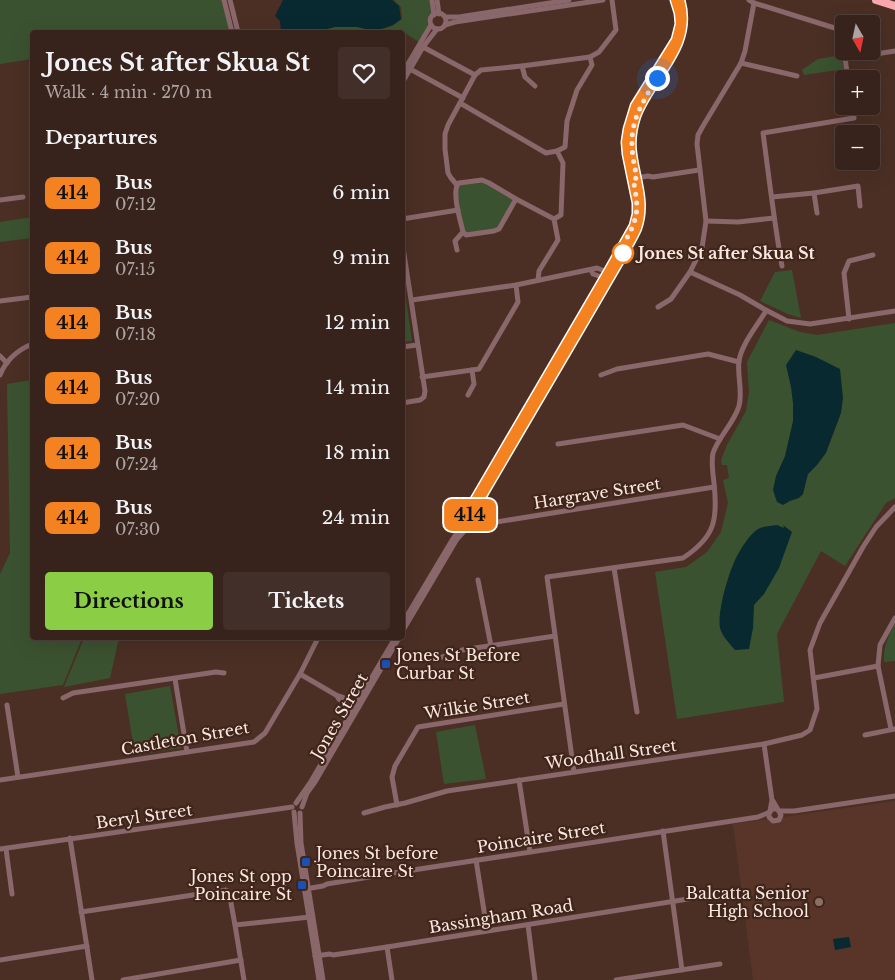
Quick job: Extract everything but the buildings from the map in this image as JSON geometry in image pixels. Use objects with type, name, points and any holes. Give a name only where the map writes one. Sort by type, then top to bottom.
[{"type":"highway","points":[[876,0],[895,6]]},
{"type":"street","points":[[224,0],[232,30]]},
{"type":"street","points":[[230,0],[238,30]]},
{"type":"street","points":[[432,0],[437,14],[445,17],[459,17],[569,0]]},
{"type":"street","points":[[437,0],[437,14]]},
{"type":"street","points":[[405,77],[423,47],[437,29],[445,25],[604,0]]},
{"type":"street","points":[[516,199],[499,229],[466,235],[463,232],[458,210],[457,185],[448,173],[444,148],[444,134],[448,125],[475,75],[480,70],[590,57],[599,52],[616,30],[612,0]]},
{"type":"street","points":[[467,526],[463,518],[633,236],[639,221],[641,201],[627,149],[627,136],[635,106],[676,40],[680,24],[676,0]]},
{"type":"street","points":[[635,180],[632,153],[634,125],[641,105],[680,38],[683,20],[680,0]]},
{"type":"street","points":[[749,0],[835,28]]},
{"type":"street","points":[[658,308],[671,299],[690,272],[702,248],[706,221],[699,170],[698,135],[741,63],[754,3]]},
{"type":"street","points":[[405,69],[431,25],[430,19],[437,14]]},
{"type":"street","points":[[445,17],[445,25]]},
{"type":"street","points":[[431,25],[437,29]]},
{"type":"street","points":[[423,47],[475,75]]},
{"type":"street","points":[[880,53],[895,51]]},
{"type":"street","points":[[410,68],[546,153],[565,147],[567,121],[577,90],[592,65],[590,57]]},
{"type":"street","points":[[741,63],[797,76]]},
{"type":"street","points":[[522,66],[524,77],[535,86]]},
{"type":"street","points":[[782,266],[763,133],[854,118],[854,115]]},
{"type":"street","points":[[554,219],[561,215],[563,163],[557,151]]},
{"type":"street","points":[[635,180],[648,176],[653,177],[699,170]]},
{"type":"street","points":[[457,185],[459,183],[482,180],[554,219]]},
{"type":"street","points":[[772,197],[858,186],[860,206]]},
{"type":"street","points":[[814,193],[817,213]]},
{"type":"street","points":[[0,200],[22,197]]},
{"type":"street","points":[[405,219],[458,210]]},
{"type":"street","points":[[706,221],[738,222],[774,218]]},
{"type":"street","points":[[538,280],[539,271],[558,240],[554,219]]},
{"type":"street","points":[[456,250],[455,241],[463,232]]},
{"type":"street","points":[[849,318],[844,273],[849,261],[872,255]]},
{"type":"street","points":[[412,300],[516,285],[597,268],[608,276]]},
{"type":"street","points":[[405,272],[412,300],[425,392],[424,397],[420,400],[405,402]]},
{"type":"street","points":[[690,272],[740,295],[787,321],[810,324],[895,312]]},
{"type":"street","points":[[405,619],[451,542],[467,526],[475,522],[476,506],[608,276]]},
{"type":"street","points":[[422,377],[479,369],[518,302],[516,285]]},
{"type":"street","points":[[0,301],[30,296]]},
{"type":"street","points":[[574,772],[547,577],[682,558],[700,545],[711,531],[715,517],[713,453],[738,408],[741,395],[739,362],[742,350],[766,311]]},
{"type":"street","points":[[0,375],[7,362],[18,352],[30,345]]},
{"type":"street","points":[[405,347],[417,345]]},
{"type":"street","points":[[601,375],[617,369],[708,354],[739,362]]},
{"type":"street","points":[[0,356],[7,362]]},
{"type":"street","points":[[468,395],[474,384],[472,370]]},
{"type":"street","points":[[558,444],[683,425],[720,439]]},
{"type":"street","name":"Hargrave Street","points":[[467,526],[714,488]]},
{"type":"street","points":[[878,666],[814,678],[810,650],[820,623],[863,547],[876,527],[895,507]]},
{"type":"street","points":[[466,515],[470,515],[484,524]]},
{"type":"street","points":[[405,627],[457,539],[467,526]]},
{"type":"street","points":[[614,568],[637,712]]},
{"type":"street","points":[[478,580],[491,646]]},
{"type":"street","points":[[865,735],[893,729],[878,666],[880,645],[895,618]]},
{"type":"street","points":[[442,658],[462,650],[555,636]]},
{"type":"street","name":"Castleton Street","points":[[0,780],[254,742],[265,733],[300,674],[317,640]]},
{"type":"street","name":"Jones Street","points":[[356,707],[394,640]]},
{"type":"street","name":"Jones Street","points":[[297,809],[310,783],[399,640]]},
{"type":"street","points":[[63,698],[72,693],[216,672],[224,673]]},
{"type":"street","points":[[300,674],[356,707]]},
{"type":"street","name":"Woodhall Street","points":[[364,813],[385,806],[405,804],[447,791],[764,744],[802,735],[810,730],[817,709],[814,678]]},
{"type":"street","points":[[175,679],[187,752]]},
{"type":"street","name":"Wilkie Street","points":[[397,805],[392,777],[394,766],[418,727],[564,704]]},
{"type":"street","points":[[7,705],[18,777]]},
{"type":"street","points":[[764,744],[772,800],[770,819],[775,821],[794,811]]},
{"type":"street","points":[[519,780],[530,852]]},
{"type":"street","points":[[770,812],[774,809],[794,811],[895,796]]},
{"type":"street","points":[[772,800],[781,815],[779,819]]},
{"type":"street","points":[[297,809],[297,843],[306,887],[319,980]]},
{"type":"street","name":"Beryl Street","points":[[3,849],[70,838],[297,809]]},
{"type":"street","name":"Poincaire Street","points":[[306,887],[758,817],[770,812]]},
{"type":"street","name":"Poincaire Street","points":[[758,817],[770,819]]},
{"type":"street","points":[[663,831],[682,970]]},
{"type":"street","points":[[70,838],[92,980]]},
{"type":"street","points":[[3,849],[12,894]]},
{"type":"street","points":[[476,860],[488,930]]},
{"type":"street","points":[[81,912],[226,890],[229,892],[244,980]]},
{"type":"street","name":"Bassingham Road","points":[[317,957],[528,925],[713,894]]},
{"type":"street","points":[[235,925],[293,919],[310,915]]},
{"type":"street","points":[[528,925],[535,980]]},
{"type":"street","points":[[0,960],[87,946]]},
{"type":"street","points":[[387,947],[392,980]]},
{"type":"street","points":[[317,957],[323,980]]},
{"type":"street","points":[[123,980],[241,960]]},
{"type":"street","points":[[616,980],[720,964]]},
{"type":"shaded area","name":"Balcatta Senior High School","points":[[895,801],[895,980],[753,980],[733,824]]},
{"type":"green space","points":[[0,0],[222,0],[230,30],[30,30],[30,59],[0,64]]},
{"type":"green space","points":[[394,0],[433,0],[435,12],[429,15],[427,22],[430,31],[422,44],[405,33],[405,30],[378,30],[392,26],[402,19],[401,7]]},
{"type":"green space","points":[[335,27],[357,27],[370,30],[322,30]]},
{"type":"green space","points":[[835,56],[835,60],[842,60],[844,69],[804,75],[802,70],[818,59]]},
{"type":"green space","points":[[482,180],[516,199],[499,229],[466,235],[458,210],[457,185]]},
{"type":"green space","points":[[30,217],[30,238],[0,242],[0,222]]},
{"type":"green space","points":[[792,270],[801,318],[760,301],[775,272]]},
{"type":"green space","points":[[405,292],[412,341],[405,342]]},
{"type":"green space","points":[[769,320],[800,332],[817,335],[895,323],[895,498],[886,503],[845,566],[821,551],[777,634],[784,702],[677,719],[655,572],[686,567],[707,552],[721,532],[728,503],[723,480],[729,478],[727,465],[722,465],[721,460],[746,411],[749,392],[747,362]]},
{"type":"green space","points":[[30,380],[30,640],[81,640],[63,685],[0,694],[0,574],[10,553],[7,384]]},
{"type":"green space","points":[[895,624],[895,661],[884,662],[886,642]]},
{"type":"green space","points":[[83,640],[119,640],[110,678],[64,687]]},
{"type":"green space","points":[[170,686],[181,748],[135,755],[125,694]]},
{"type":"green space","points":[[475,725],[486,779],[444,784],[436,732]]},
{"type":"water","points":[[283,0],[392,0],[399,6],[401,19],[393,25],[378,30],[357,27],[335,27],[322,30],[281,30],[280,21],[275,16]]},
{"type":"water","points":[[796,350],[816,357],[840,369],[843,398],[841,413],[826,453],[808,474],[803,494],[799,498],[783,505],[777,502],[773,490],[776,476],[785,456],[793,421],[791,387],[786,365]]},
{"type":"water","points":[[777,525],[784,528],[783,525],[792,532],[779,568],[764,594],[754,605],[753,628],[749,649],[735,650],[726,640],[720,628],[720,612],[724,591],[734,563],[746,541],[760,528]]},
{"type":"water","points":[[849,937],[851,947],[835,950],[833,939]]},
{"type":"bus line","name":"414","points":[[675,0],[678,7],[680,24],[676,40],[635,106],[628,129],[627,154],[637,203],[634,226],[466,515],[474,517],[476,506],[637,228],[641,201],[632,153],[632,132],[641,105],[678,45],[683,27],[683,13],[680,0]]},
{"type":"place","name":"Jones St after Skua St","points":[[623,253]]},
{"type":"place","name":"Jones St Before Curbar St","points":[[386,664]]},
{"type":"place","name":"Jones St before Poincaire St","points":[[306,862]]},
{"type":"place","name":"Jones St opp Poincaire St","points":[[302,885]]},
{"type":"place","name":"Balcatta Senior High School","points":[[819,902]]},
{"type":"route","points":[[623,253],[621,249],[634,226],[637,214],[633,179],[637,178],[632,153],[632,132],[641,105],[657,78]]}]
